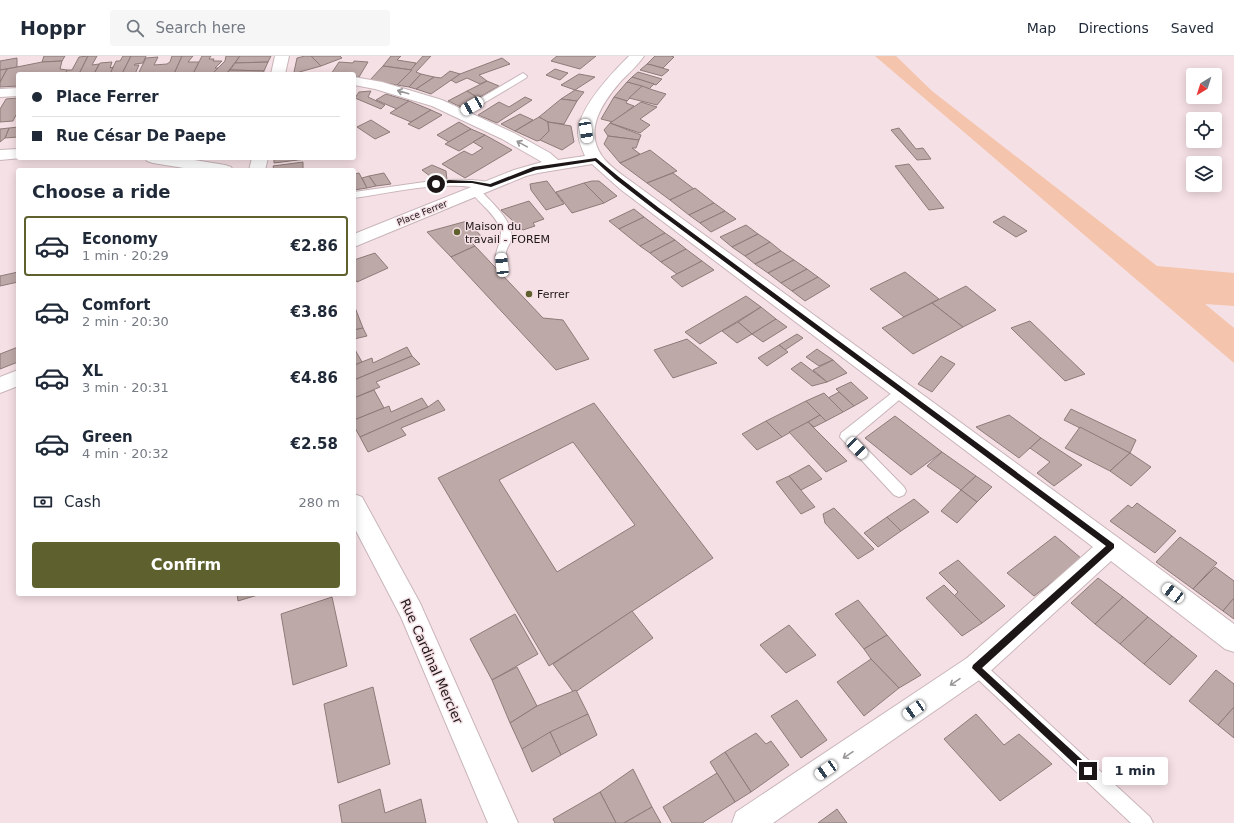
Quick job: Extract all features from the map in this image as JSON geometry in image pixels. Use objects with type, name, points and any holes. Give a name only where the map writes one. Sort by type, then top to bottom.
[{"type":"street","points":[[278,72],[282,56]]},
{"type":"street","points":[[637,56],[621,72],[592,110],[586,131],[589,146],[596,159],[634,191],[901,392],[1112,546],[1234,640]]},
{"type":"street","points":[[356,81],[408,93],[437,103],[508,136],[534,150],[555,165]]},
{"type":"street","points":[[0,93],[16,92]]},
{"type":"street","points":[[0,155],[16,154]]},
{"type":"street","name":"Place Ferrer","points":[[356,240],[535,168],[596,159]]},
{"type":"street","points":[[165,160],[213,168]]},
{"type":"street","points":[[0,385],[16,379]]},
{"type":"street","name":"Rue Cardinal Mercier","points":[[356,508],[411,611],[503,823]]},
{"type":"street","points":[[760,820],[976,668],[1112,546]]},
{"type":"lane","points":[[459,114],[523,76]]},
{"type":"lane","name":"Place Ferrer","points":[[356,195],[449,182],[472,182],[483,189]]},
{"type":"lane","points":[[483,189],[506,229],[506,238],[501,252],[502,265]]},
{"type":"lane","points":[[899,491],[846,437],[901,392]]},
{"type":"lane","points":[[976,668],[1144,823]]},
{"type":"shaded area","points":[[875,56],[896,56],[932,91],[1157,266],[1234,273],[1234,306],[1205,304],[1234,328],[1234,363]]},
{"type":"building","points":[[44,56],[65,56],[62,61],[42,62]]},
{"type":"building","points":[[88,56],[80,72],[66,72],[67,70],[72,70],[79,57]]},
{"type":"building","points":[[88,56],[97,56],[92,65],[99,64],[95,72],[80,72]]},
{"type":"building","points":[[123,56],[131,56],[123,72],[111,72],[116,61],[120,61]]},
{"type":"building","points":[[131,56],[146,56],[143,63],[134,65],[139,65],[136,72],[123,72]]},
{"type":"building","points":[[172,56],[182,56],[175,72],[139,72],[146,58],[158,57],[154,65],[167,64],[170,62]]},
{"type":"building","points":[[182,56],[193,56],[188,62],[199,62],[194,72],[175,72]]},
{"type":"building","points":[[202,56],[211,56],[209,59],[214,59],[213,61],[222,61],[215,68],[218,68],[214,72],[194,72]]},
{"type":"building","points":[[226,56],[240,56],[228,72],[214,72],[225,61]]},
{"type":"building","points":[[240,56],[271,56],[268,62],[235,63]]},
{"type":"building","points":[[311,56],[321,66],[300,72],[294,72],[297,58]]},
{"type":"building","points":[[340,56],[342,58],[321,66],[312,57]]},
{"type":"building","points":[[391,56],[401,56],[397,60],[416,63],[412,70],[383,66]]},
{"type":"building","points":[[423,56],[431,56],[416,72],[421,74],[409,87],[397,85]]},
{"type":"building","points":[[557,56],[596,56],[580,69],[551,61]]},
{"type":"building","points":[[655,56],[674,57],[663,68],[647,64]]},
{"type":"building","points":[[17,58],[17,67],[0,70],[0,61]]},
{"type":"building","points":[[502,58],[510,64],[479,75],[487,81],[480,84],[467,78],[456,83],[451,80],[460,74]]},
{"type":"building","points":[[62,61],[60,69],[67,70],[66,72],[16,72],[16,86],[0,87],[0,82],[7,69],[42,62]]},
{"type":"building","points":[[354,61],[368,62],[359,77],[356,76],[356,72],[332,72],[339,62],[353,63]]},
{"type":"building","points":[[112,62],[110,68],[113,67],[111,72],[95,72],[100,63]]},
{"type":"building","points":[[268,62],[264,71],[230,70],[235,63]]},
{"type":"building","points":[[647,64],[669,70],[662,76],[640,70]]},
{"type":"building","points":[[383,66],[412,70],[397,85],[370,80]]},
{"type":"building","points":[[7,69],[0,82],[0,70]]},
{"type":"building","points":[[555,69],[568,73],[560,80],[546,75]]},
{"type":"building","points":[[230,70],[264,71],[264,72],[228,72]]},
{"type":"building","points":[[450,71],[460,74],[431,94],[416,89],[434,77],[441,78]]},
{"type":"building","points":[[638,72],[662,79],[656,85],[632,77]]},
{"type":"building","points":[[421,74],[434,77],[416,89],[409,87]]},
{"type":"building","points":[[579,74],[595,77],[575,90],[561,85]]},
{"type":"building","points":[[632,77],[654,84],[649,89],[627,82]]},
{"type":"building","points":[[487,81],[499,86],[478,98],[467,91]]},
{"type":"building","points":[[627,82],[642,86],[627,101],[614,97]]},
{"type":"building","points":[[642,86],[666,94],[657,105],[629,98]]},
{"type":"building","points":[[575,90],[584,92],[577,101],[561,99]]},
{"type":"building","points":[[371,91],[368,97],[385,105],[381,109],[356,98],[359,92]]},
{"type":"building","points":[[467,91],[478,98],[461,107],[448,101]]},
{"type":"building","points":[[386,94],[409,101],[397,109],[376,100]]},
{"type":"building","points":[[525,97],[532,100],[497,123],[478,115],[499,102],[509,107]]},
{"type":"building","points":[[614,97],[627,101],[626,103],[634,106],[613,122],[601,119]]},
{"type":"building","points":[[16,98],[16,115],[13,121],[0,122],[0,109],[6,99]]},
{"type":"building","points":[[561,99],[577,101],[564,124],[548,122],[539,117]]},
{"type":"building","points":[[409,101],[431,110],[411,122],[390,113]]},
{"type":"building","points":[[641,102],[657,107],[640,119],[650,125],[640,133],[610,123]]},
{"type":"building","points":[[431,110],[442,115],[419,129],[408,124]]},
{"type":"building","points":[[520,114],[533,120],[515,131],[501,124]]},
{"type":"building","points":[[539,117],[548,122],[549,131],[540,140],[537,141],[515,131]]},
{"type":"building","points":[[371,120],[390,132],[375,139],[357,127]]},
{"type":"building","points":[[459,122],[471,129],[449,142],[437,135]]},
{"type":"building","points":[[548,122],[571,126],[574,142],[562,150],[540,140],[549,131]]},
{"type":"building","points":[[610,123],[641,135],[639,140],[608,136],[604,130]]},
{"type":"building","points":[[16,127],[16,137],[5,138],[9,128]]},
{"type":"building","points":[[9,128],[5,138],[0,142],[0,129]]},
{"type":"building","points":[[899,128],[916,149],[923,148],[931,159],[917,160],[891,130]]},
{"type":"building","points":[[471,129],[485,135],[459,151],[445,144]]},
{"type":"building","points":[[485,135],[512,150],[465,178],[442,164],[464,151],[472,155],[483,148],[473,142]]},
{"type":"building","points":[[608,136],[639,140],[636,148],[632,148],[640,154],[620,163],[604,144]]},
{"type":"building","points":[[650,150],[677,171],[647,183],[620,163]]},
{"type":"building","points":[[274,160],[298,160],[274,163]]},
{"type":"building","points":[[303,162],[303,168],[274,168],[273,166]]},
{"type":"building","points":[[909,164],[944,208],[929,210],[895,166]]},
{"type":"building","points":[[432,165],[446,171],[447,180],[431,182],[430,176],[422,170]]},
{"type":"building","points":[[359,173],[367,188],[356,190],[356,174]]},
{"type":"building","points":[[384,173],[391,184],[376,186],[369,176]]},
{"type":"building","points":[[673,173],[694,189],[670,200],[647,183]]},
{"type":"building","points":[[369,176],[376,186],[367,188],[362,178]]},
{"type":"building","points":[[547,181],[564,204],[546,210],[531,190],[530,184]]},
{"type":"building","points":[[599,181],[617,196],[604,203],[584,183]]},
{"type":"building","points":[[584,183],[604,203],[572,213],[556,192]]},
{"type":"building","points":[[695,188],[714,203],[689,215],[670,200]]},
{"type":"building","points":[[529,201],[544,219],[533,223],[535,226],[523,230],[501,210]]},
{"type":"building","points":[[714,203],[725,211],[700,223],[689,215]]},
{"type":"building","points":[[634,209],[644,217],[619,229],[609,221]]},
{"type":"building","points":[[725,211],[736,219],[711,232],[700,223]]},
{"type":"building","points":[[1004,216],[1027,231],[1016,237],[993,222]]},
{"type":"building","points":[[644,217],[665,233],[640,246],[619,229]]},
{"type":"building","points":[[467,221],[483,238],[471,242],[475,246],[451,257],[427,232]]},
{"type":"building","points":[[746,225],[758,234],[732,247],[720,237]]},
{"type":"building","points":[[665,233],[675,240],[650,253],[640,246]]},
{"type":"building","points":[[758,234],[770,242],[745,256],[732,247]]},
{"type":"building","points":[[675,240],[686,249],[661,262],[650,253]]},
{"type":"building","points":[[770,242],[781,251],[755,264],[745,256]]},
{"type":"building","name":"Ferrer","points":[[475,246],[543,318],[563,320],[589,359],[556,370],[451,257]]},
{"type":"building","points":[[686,249],[702,261],[677,274],[661,262]]},
{"type":"building","points":[[781,251],[794,260],[768,273],[755,264]]},
{"type":"building","points":[[375,253],[388,268],[357,282],[356,259]]},
{"type":"building","points":[[794,260],[807,269],[781,283],[768,273]]},
{"type":"building","points":[[702,261],[714,270],[682,287],[671,277]]},
{"type":"building","points":[[807,269],[818,277],[792,291],[781,283]]},
{"type":"building","points":[[16,272],[16,282],[0,286],[0,276]]},
{"type":"building","points":[[905,272],[939,299],[904,317],[870,289]]},
{"type":"building","points":[[818,277],[830,286],[805,301],[792,291]]},
{"type":"building","points":[[966,286],[996,310],[963,327],[932,303]]},
{"type":"building","points":[[746,296],[761,307],[700,344],[685,332]]},
{"type":"building","points":[[932,303],[963,327],[913,354],[882,328]]},
{"type":"building","points":[[761,307],[776,319],[752,334],[738,322]]},
{"type":"building","points":[[356,310],[363,328],[356,330]]},
{"type":"building","points":[[776,319],[787,327],[763,342],[752,334]]},
{"type":"building","points":[[1030,321],[1085,374],[1065,381],[1011,328]]},
{"type":"building","points":[[738,322],[752,334],[737,343],[722,331]]},
{"type":"building","points":[[363,328],[367,336],[356,339],[356,330]]},
{"type":"building","points":[[797,334],[803,338],[785,350],[779,345]]},
{"type":"building","points":[[687,339],[717,363],[673,378],[654,350]]},
{"type":"building","points":[[779,345],[788,352],[767,366],[758,358]]},
{"type":"building","points":[[407,347],[412,356],[356,379],[356,364],[372,358],[373,363]]},
{"type":"building","points":[[16,348],[16,363],[0,369],[0,354]]},
{"type":"building","points":[[817,349],[833,360],[819,366],[806,357]]},
{"type":"building","points":[[356,352],[362,362],[356,364]]},
{"type":"building","points":[[412,356],[420,364],[376,382],[380,387],[356,397],[356,379]]},
{"type":"building","points":[[941,356],[955,364],[932,392],[918,384]]},
{"type":"building","points":[[833,360],[847,373],[827,382],[813,370]]},
{"type":"building","points":[[801,362],[827,382],[812,386],[791,369]]},
{"type":"building","points":[[851,382],[868,398],[854,406],[836,389]]},
{"type":"building","points":[[374,390],[384,408],[356,419],[356,397]]},
{"type":"building","points":[[839,392],[854,406],[843,412],[828,398]]},
{"type":"building","points":[[824,393],[843,412],[826,421],[806,401]]},
{"type":"building","points":[[422,398],[428,407],[360,437],[356,430],[356,419],[389,406],[391,412]]},
{"type":"building","points":[[438,400],[445,410],[401,428],[406,435],[368,452],[360,437],[428,407]]},
{"type":"building","points":[[806,401],[820,415],[782,437],[766,421]]},
{"type":"building","points":[[594,403],[713,558],[549,666],[438,478]],"holes":[[[573,442],[635,525],[557,572],[499,480]]]},
{"type":"building","points":[[1071,409],[1136,440],[1130,453],[1064,420]]},
{"type":"building","points":[[820,415],[826,421],[814,427],[808,422]]},
{"type":"building","points":[[1009,415],[1041,438],[1019,458],[976,427]]},
{"type":"building","points":[[895,416],[942,452],[911,475],[865,438]]},
{"type":"building","points":[[766,421],[782,437],[757,450],[742,434]]},
{"type":"building","points":[[808,422],[847,461],[826,472],[789,432]]},
{"type":"building","points":[[1080,427],[1130,453],[1110,471],[1065,448]]},
{"type":"building","points":[[1041,438],[1082,465],[1054,486],[1037,473],[1050,462],[1030,448]]},
{"type":"building","points":[[942,452],[976,476],[961,490],[927,466]]},
{"type":"building","points":[[1130,453],[1151,467],[1131,486],[1110,471]]},
{"type":"building","points":[[809,465],[822,479],[801,490],[789,476]]},
{"type":"building","points":[[789,476],[815,507],[801,514],[776,482]]},
{"type":"building","points":[[976,476],[992,487],[977,502],[961,490]]},
{"type":"building","points":[[961,490],[977,502],[957,523],[941,511]]},
{"type":"building","points":[[914,499],[929,512],[901,531],[887,517]]},
{"type":"building","points":[[1137,503],[1176,531],[1155,553],[1110,521],[1128,505],[1132,508]]},
{"type":"building","points":[[834,508],[874,549],[858,559],[825,523],[823,514]]},
{"type":"building","points":[[887,517],[901,531],[878,547],[864,533]]},
{"type":"building","points":[[1055,536],[1082,559],[1034,596],[1007,573]]},
{"type":"building","points":[[1180,537],[1217,563],[1193,589],[1156,562]]},
{"type":"building","points":[[958,560],[1005,606],[982,623],[954,596],[958,592],[939,573]]},
{"type":"building","points":[[1215,567],[1234,581],[1234,598],[1223,611],[1193,589]]},
{"type":"building","points":[[1098,578],[1123,597],[1095,624],[1071,603]]},
{"type":"building","points":[[944,585],[982,623],[962,636],[926,598]]},
{"type":"building","points":[[237,596],[254,596],[238,601]]},
{"type":"building","points":[[332,597],[347,666],[293,685],[281,614]]},
{"type":"building","points":[[1123,597],[1148,617],[1120,644],[1095,624]]},
{"type":"building","points":[[1234,598],[1234,619],[1223,611]]},
{"type":"building","points":[[858,600],[887,635],[864,649],[835,614]]},
{"type":"building","points":[[632,611],[653,638],[574,693],[553,664]]},
{"type":"building","points":[[515,614],[538,654],[492,680],[470,639]]},
{"type":"building","points":[[1148,617],[1172,636],[1144,664],[1120,644]]},
{"type":"building","points":[[789,625],[816,655],[786,673],[760,645]]},
{"type":"building","points":[[887,635],[921,675],[899,688],[871,659],[864,649]]},
{"type":"building","points":[[1172,636],[1197,656],[1170,685],[1144,664]]},
{"type":"building","points":[[871,659],[899,688],[864,716],[837,682]]},
{"type":"building","points":[[517,667],[537,706],[510,723],[492,680]]},
{"type":"building","points":[[1216,670],[1234,684],[1234,707],[1218,725],[1189,701]]},
{"type":"building","points":[[373,687],[390,764],[338,783],[324,704]]},
{"type":"building","points":[[576,690],[588,714],[522,749],[510,723],[537,706]]},
{"type":"building","points":[[797,700],[827,740],[801,758],[771,716]]},
{"type":"building","points":[[1234,707],[1234,738],[1218,725]]},
{"type":"building","points":[[588,714],[597,735],[561,755],[550,732]]},
{"type":"building","points":[[976,714],[1004,745],[1019,734],[1052,764],[1000,801],[944,739]]},
{"type":"building","points":[[550,732],[561,755],[532,772],[522,749]]},
{"type":"building","points":[[756,733],[766,744],[771,741],[789,765],[751,792],[725,752]]},
{"type":"building","points":[[725,752],[751,792],[735,802],[710,762]]},
{"type":"building","points":[[633,769],[652,807],[624,823],[616,823],[600,792]]},
{"type":"building","points":[[717,773],[735,802],[702,823],[672,823],[663,807]]},
{"type":"building","points":[[380,789],[385,813],[421,799],[426,823],[342,823],[339,805]]},
{"type":"building","points":[[600,792],[616,823],[555,823],[553,819]]},
{"type":"building","points":[[652,807],[661,823],[624,823]]},
{"type":"building","points":[[837,809],[847,823],[818,823]]},
{"type":"place","name":"Maison du travail - FOREM","points":[[457,232]]},
{"type":"place","name":"Ferrer","points":[[529,294]]},
{"type":"route","points":[[436,184],[449,182],[472,182],[491,186],[535,168],[596,159],[617,178],[657,209],[889,383],[1112,546],[976,668],[1088,771]]}]
